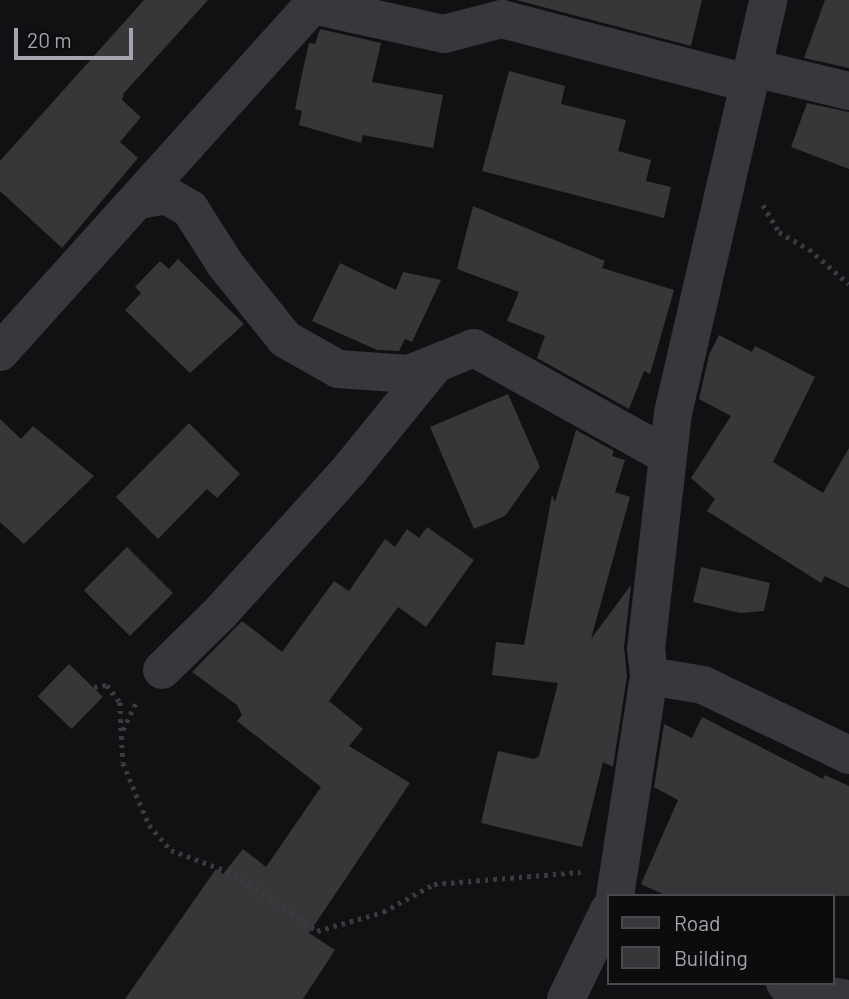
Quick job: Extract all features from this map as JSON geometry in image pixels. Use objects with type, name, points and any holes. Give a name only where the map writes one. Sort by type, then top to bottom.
[{"type":"street","points":[[614,894],[620,875],[649,676],[646,649],[666,455],[768,0]]},
{"type":"street","points":[[0,352],[312,5],[444,34],[498,9],[751,76],[849,91]]},
{"type":"street","points":[[139,200],[166,195],[190,209],[225,264],[285,339],[338,369],[409,374],[474,348],[666,455]]},
{"type":"street","points":[[162,670],[221,612],[340,479],[436,363]]},
{"type":"street","points":[[649,676],[702,685],[849,755]]},
{"type":"street","points":[[566,999],[608,908]]},
{"type":"street","points":[[787,985],[790,989],[847,999]]},
{"type":"path","points":[[762,199],[764,210],[779,232],[809,249],[849,284]]},
{"type":"path","points":[[94,687],[107,685],[120,702],[123,763],[149,825],[172,850],[234,874],[317,931],[383,912],[434,884],[454,880],[577,871],[602,881],[609,894]]},
{"type":"building","points":[[144,0],[208,0],[124,93],[122,100],[141,117],[120,142],[138,158],[62,248],[0,191],[0,161]]},
{"type":"building","points":[[516,0],[702,0],[691,46]]},
{"type":"building","points":[[825,0],[849,0],[849,68],[804,58]]},
{"type":"building","points":[[320,29],[381,43],[372,82],[443,95],[433,148],[363,135],[361,143],[299,125],[302,111],[295,109],[302,74],[309,43],[315,44]]},
{"type":"building","points":[[509,71],[565,86],[561,104],[626,120],[618,151],[651,160],[646,181],[671,187],[664,218],[482,171]]},
{"type":"building","points":[[807,103],[849,112],[849,169],[791,147]]},
{"type":"building","points":[[473,206],[605,261],[602,268],[674,290],[650,374],[644,371],[629,409],[537,358],[545,336],[507,321],[519,292],[457,269]]},
{"type":"building","points":[[178,259],[244,324],[190,373],[125,310],[141,293],[135,287],[160,261],[169,269]]},
{"type":"building","points":[[340,263],[396,290],[403,272],[441,280],[412,342],[405,339],[399,351],[377,350],[312,321]]},
{"type":"building","points":[[719,335],[752,352],[755,346],[815,377],[773,462],[823,493],[849,448],[849,588],[825,576],[821,583],[707,511],[715,499],[691,478],[731,416],[699,399],[709,355]]},
{"type":"building","points":[[508,394],[540,467],[505,516],[474,529],[430,427]]},
{"type":"building","points":[[0,419],[21,439],[33,426],[94,476],[24,544],[0,522]]},
{"type":"building","points":[[189,423],[240,474],[217,498],[207,489],[158,539],[116,497]]},
{"type":"building","points":[[576,430],[614,451],[612,456],[625,460],[615,492],[630,497],[591,639],[631,585],[624,647],[627,676],[613,767],[603,762],[582,847],[481,823],[498,751],[534,759],[539,756],[558,683],[492,675],[496,642],[524,645],[552,495],[555,502]]},
{"type":"building","points":[[427,527],[474,560],[426,627],[398,607],[329,701],[363,729],[349,746],[410,783],[309,933],[335,950],[303,999],[125,999],[216,869],[223,874],[243,849],[266,867],[321,787],[237,721],[242,715],[237,705],[192,672],[242,621],[282,652],[334,581],[349,591],[385,539],[395,547],[407,529],[419,538]]},
{"type":"building","points":[[127,547],[173,593],[130,636],[84,590]]},
{"type":"building","points":[[701,567],[770,583],[764,611],[740,613],[693,602]]},
{"type":"building","points":[[69,664],[103,697],[72,729],[38,696]]},
{"type":"building","points":[[702,717],[823,779],[825,775],[849,786],[849,896],[663,894],[641,884],[678,800],[654,787],[664,724],[692,738]]}]
